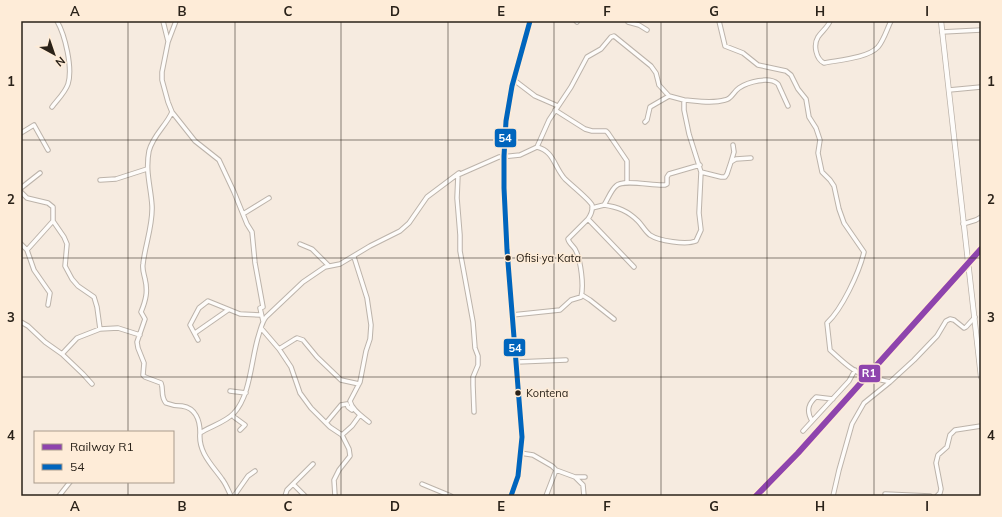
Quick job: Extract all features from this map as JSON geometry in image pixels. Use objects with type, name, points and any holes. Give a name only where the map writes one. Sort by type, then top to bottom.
[{"type":"main road","points":[[941,21],[981,377]]},
{"type":"street","points":[[52,107],[66,88],[69,75],[68,57],[62,30],[57,21]]},
{"type":"street","points":[[163,21],[168,42]]},
{"type":"street","points":[[176,21],[168,42],[162,72],[162,80],[172,112],[195,141],[219,160],[244,214],[247,224],[252,232],[254,263],[263,307],[260,308],[263,321]]},
{"type":"street","points":[[511,496],[518,476],[522,437],[507,250],[504,156],[506,121],[514,80],[530,21]]},
{"type":"street","points":[[720,21],[725,46],[743,53],[758,65],[786,71],[791,75],[798,89],[806,99],[809,117],[816,128],[820,140],[818,153],[822,172],[834,186],[844,223],[864,252],[854,279],[834,316],[827,323],[830,350],[855,370],[867,376],[890,382]]},
{"type":"street","points":[[830,21],[817,39],[816,46],[818,57],[820,61],[824,63],[873,52],[881,43],[891,21]]},
{"type":"street","points":[[628,22],[639,25],[647,30]]},
{"type":"street","points":[[942,32],[981,30]]},
{"type":"street","points":[[200,433],[233,414],[240,406],[246,393],[253,356],[263,321],[303,282],[325,267],[340,264],[404,228],[427,197],[459,173],[458,175],[491,160],[504,156],[520,155],[537,147],[555,110],[571,87],[586,57],[601,49],[611,37],[614,36],[651,66],[656,73],[659,85],[669,96],[684,100],[702,102],[723,101],[731,97],[737,89],[741,87],[769,80],[778,84],[788,106]]},
{"type":"street","points":[[514,80],[535,96],[558,106]]},
{"type":"street","points":[[949,90],[981,87]]},
{"type":"street","points":[[645,122],[647,120],[650,107],[669,96]]},
{"type":"street","points":[[592,208],[604,205],[617,207],[629,213],[654,236],[679,243],[696,241],[701,230],[699,213],[701,172],[689,134],[684,110],[684,100]]},
{"type":"street","points":[[555,110],[585,129],[592,131],[603,130],[608,133],[627,161],[627,182]]},
{"type":"street","points":[[172,112],[169,120],[159,130],[152,141],[147,169],[148,186],[152,206],[143,263],[147,296],[141,312],[145,319],[137,345],[144,363],[142,374],[145,377],[161,382],[162,397],[166,403],[187,407],[199,419],[199,439],[201,447],[206,457],[233,496],[248,476],[255,471]]},
{"type":"street","points":[[21,133],[34,125],[48,150]]},
{"type":"street","points":[[701,172],[725,177],[734,152],[733,145]]},
{"type":"street","points":[[512,315],[560,310],[568,302],[580,298],[582,295],[582,281],[575,250],[568,239],[588,220],[592,204],[558,171],[552,157],[545,150],[537,147]]},
{"type":"street","points":[[731,162],[736,159],[751,158]]},
{"type":"street","points":[[604,205],[618,184],[627,182],[635,184],[665,185],[667,184],[667,177],[669,174],[700,165]]},
{"type":"street","points":[[100,180],[116,179],[147,169]]},
{"type":"street","points":[[21,188],[40,173]]},
{"type":"street","points":[[458,175],[457,198],[460,251],[475,348],[478,356],[478,365],[473,377],[474,412]]},
{"type":"street","points":[[21,192],[27,198],[52,205],[54,214],[53,221],[27,250]]},
{"type":"street","points":[[244,214],[269,198]]},
{"type":"street","points":[[963,224],[981,217]]},
{"type":"street","points":[[588,220],[634,267]]},
{"type":"street","points":[[53,221],[64,236],[67,244],[65,266],[72,279],[78,286],[94,297],[98,307],[100,329]]},
{"type":"street","points":[[21,244],[27,250],[34,270],[50,293],[48,304]]},
{"type":"street","points":[[300,244],[312,248],[329,266]]},
{"type":"street","points":[[354,257],[367,298],[371,325],[370,339],[360,382],[350,404],[369,422]]},
{"type":"street","points":[[582,295],[614,320]]},
{"type":"street","points":[[198,340],[190,326],[198,308],[202,304],[210,301],[228,310],[247,315],[261,315]]},
{"type":"street","points":[[195,333],[228,310]]},
{"type":"street","points":[[833,496],[852,424],[864,402],[890,382],[930,344],[946,321],[950,319],[954,320],[966,328],[975,317]]},
{"type":"street","points":[[21,322],[32,329],[45,342],[62,354],[84,374],[92,384]]},
{"type":"street","points":[[62,354],[77,338],[100,329],[118,328],[140,335]]},
{"type":"street","points":[[261,328],[279,349],[291,367],[300,393],[311,408],[330,427],[342,435],[349,449],[350,456],[339,470],[334,480],[335,496]]},
{"type":"street","points":[[279,349],[294,339],[297,338],[303,340],[317,357],[341,380],[359,384]]},
{"type":"street","points":[[517,362],[566,360]]},
{"type":"street","points":[[803,431],[849,381],[855,370]]},
{"type":"street","points":[[230,391],[246,393]]},
{"type":"street","points":[[812,421],[808,411],[810,403],[816,397],[833,399]]},
{"type":"street","points":[[326,422],[341,404],[347,404],[352,410]]},
{"type":"street","points":[[233,414],[234,417],[244,425],[240,430]]},
{"type":"street","points":[[342,435],[352,426],[360,415]]},
{"type":"street","points":[[937,496],[941,489],[936,463],[938,455],[947,447],[950,435],[954,430],[981,426]]},
{"type":"street","points":[[520,453],[533,455],[556,470],[575,477],[585,477]]},
{"type":"street","points":[[285,496],[287,490],[313,464]]},
{"type":"street","points":[[546,496],[556,470]]},
{"type":"street","points":[[575,477],[583,485],[584,496]]},
{"type":"street","points":[[59,496],[69,483]]},
{"type":"street","points":[[293,484],[305,496]]},
{"type":"street","points":[[422,484],[451,496]]},
{"type":"street","points":[[885,494],[930,496]]},
{"type":"rail line","name":"R1","points":[[756,496],[798,453],[981,249]]},
{"type":"transit line","name":"54","points":[[511,496],[518,476],[522,437],[507,250],[504,156],[506,121],[512,86],[530,21]]},
{"type":"place","name":"Ofisi ya Kata","points":[[508,258]]},
{"type":"place","name":"Kontena","points":[[518,393]]}]
